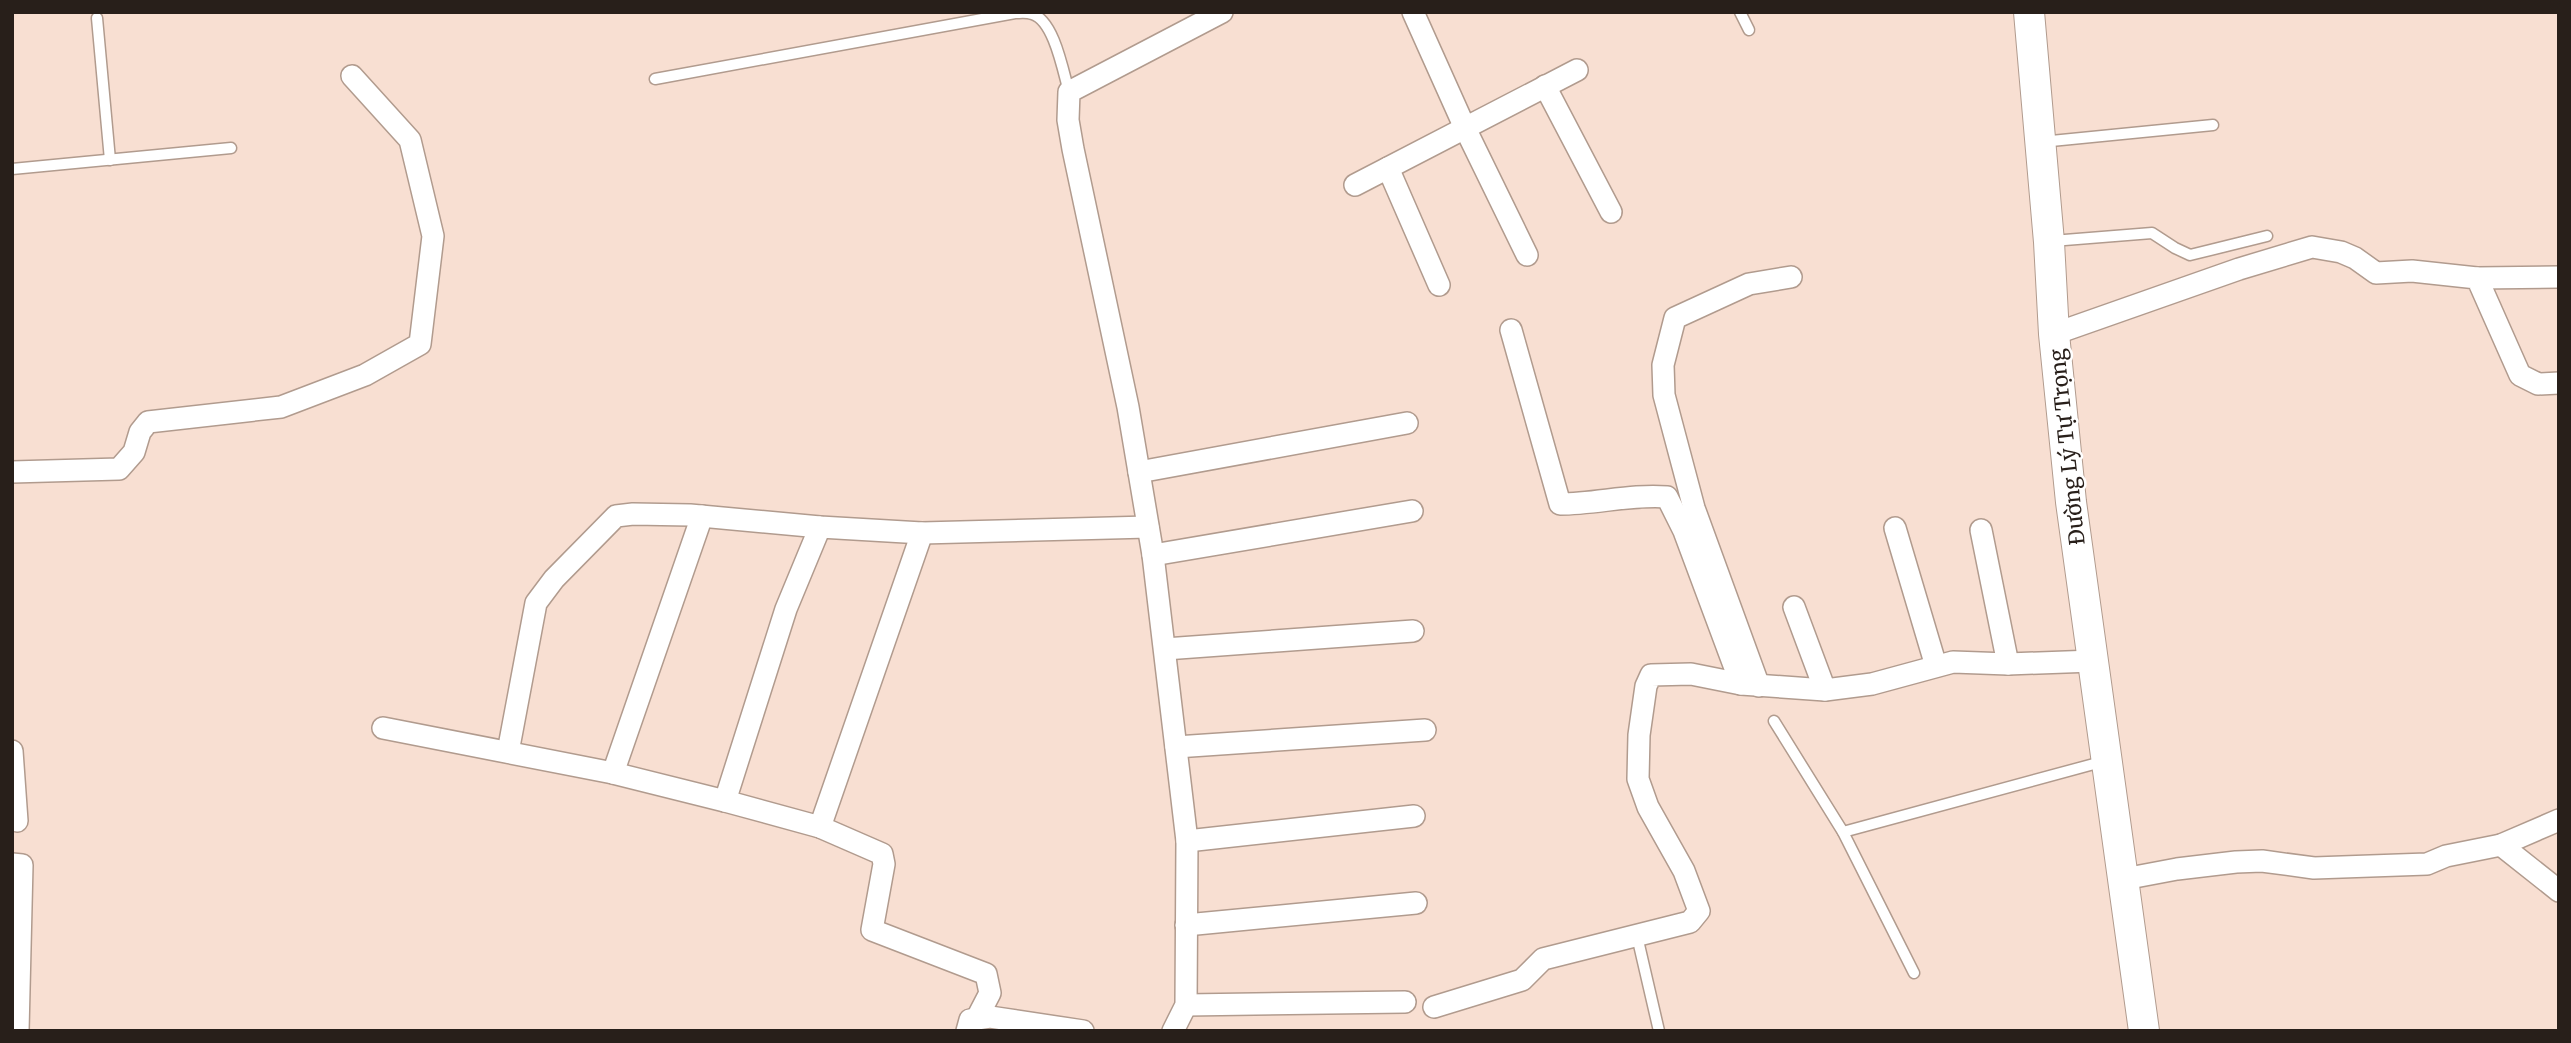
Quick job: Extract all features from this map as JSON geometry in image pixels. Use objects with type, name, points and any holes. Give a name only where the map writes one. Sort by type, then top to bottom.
[{"type":"main road","name":"Đường Lý Tự Trọng","points":[[2029,12],[2049,242],[2054,334],[2071,502],[2144,1031]]},
{"type":"street","points":[[1413,12],[1465,128],[1527,255]]},
{"type":"street","points":[[1173,1031],[1186,1005],[1187,841],[1165,649],[1153,555],[1128,407],[1068,120],[1069,92],[1209,15]]},
{"type":"street","points":[[1355,186],[1577,70]]},
{"type":"street","points":[[12,472],[119,469],[134,452],[140,432],[148,422],[281,407],[365,375],[420,345],[433,236],[410,140],[352,76]]},
{"type":"street","points":[[1545,86],[1611,212]]},
{"type":"street","points":[[1388,169],[1439,285]]},
{"type":"street","points":[[2054,334],[2239,269],[2312,247],[2342,252],[2376,273],[2412,271],[2477,278],[2559,277]]},
{"type":"street","points":[[1750,685],[1695,508],[1664,395],[1663,365],[1675,318],[1749,284],[1791,276]]},
{"type":"street","points":[[2477,278],[2520,375],[2538,384],[2559,383]]},
{"type":"street","points":[[1511,330],[1560,504],[1667,497],[1750,685]]},
{"type":"street","points":[[1139,472],[1407,423]]},
{"type":"street","points":[[1153,555],[1412,510]]},
{"type":"street","points":[[508,752],[536,603],[554,579],[616,516],[702,516],[922,533],[1148,527]]},
{"type":"street","points":[[613,774],[702,516]]},
{"type":"street","points":[[725,801],[786,609],[820,527]]},
{"type":"street","points":[[1895,528],[1936,666]]},
{"type":"street","points":[[1981,530],[2008,664]]},
{"type":"street","points":[[820,827],[922,533]]},
{"type":"street","points":[[1794,607],[1825,690]]},
{"type":"street","points":[[1165,649],[1413,631]]},
{"type":"street","points":[[1434,1007],[1522,980],[1543,959],[1690,922],[1699,911],[1684,871],[1648,807],[1638,779],[1639,735],[1646,685],[1651,675],[1691,674],[1750,685],[1825,690],[1872,684],[1953,662],[2008,664],[2093,661]]},
{"type":"street","points":[[383,728],[613,774],[725,801],[820,827],[882,854],[884,864],[873,930],[986,974],[990,993],[972,1024]]},
{"type":"street","points":[[1176,747],[1425,730]]},
{"type":"street","points":[[12,751],[17,821]]},
{"type":"street","points":[[1187,841],[1414,816]]},
{"type":"street","points":[[2124,879],[2236,862],[2262,861],[2314,868],[2427,864],[2446,856],[2501,845],[2559,820]]},
{"type":"street","points":[[2501,845],[2559,891]]},
{"type":"street","points":[[12,864],[22,865],[18,1031]]},
{"type":"street","points":[[1186,925],[1416,903]]},
{"type":"street","points":[[1186,1005],[1405,1002]]},
{"type":"street","points":[[972,1024],[990,1017],[1083,1031]]},
{"type":"lane","points":[[1740,12],[1749,30]]},
{"type":"lane","points":[[654,79],[1015,13],[1032,13],[1045,22],[1059,55],[1069,92]]},
{"type":"lane","points":[[97,18],[110,160]]},
{"type":"lane","points":[[2041,142],[2213,125]]},
{"type":"lane","points":[[12,169],[231,148]]},
{"type":"lane","points":[[2049,242],[2152,233],[2190,255],[2267,236]]},
{"type":"lane","points":[[1774,721],[1843,832],[1914,973]]},
{"type":"lane","points":[[1843,832],[2105,761]]},
{"type":"lane","points":[[1637,936],[1658,1031]]}]
